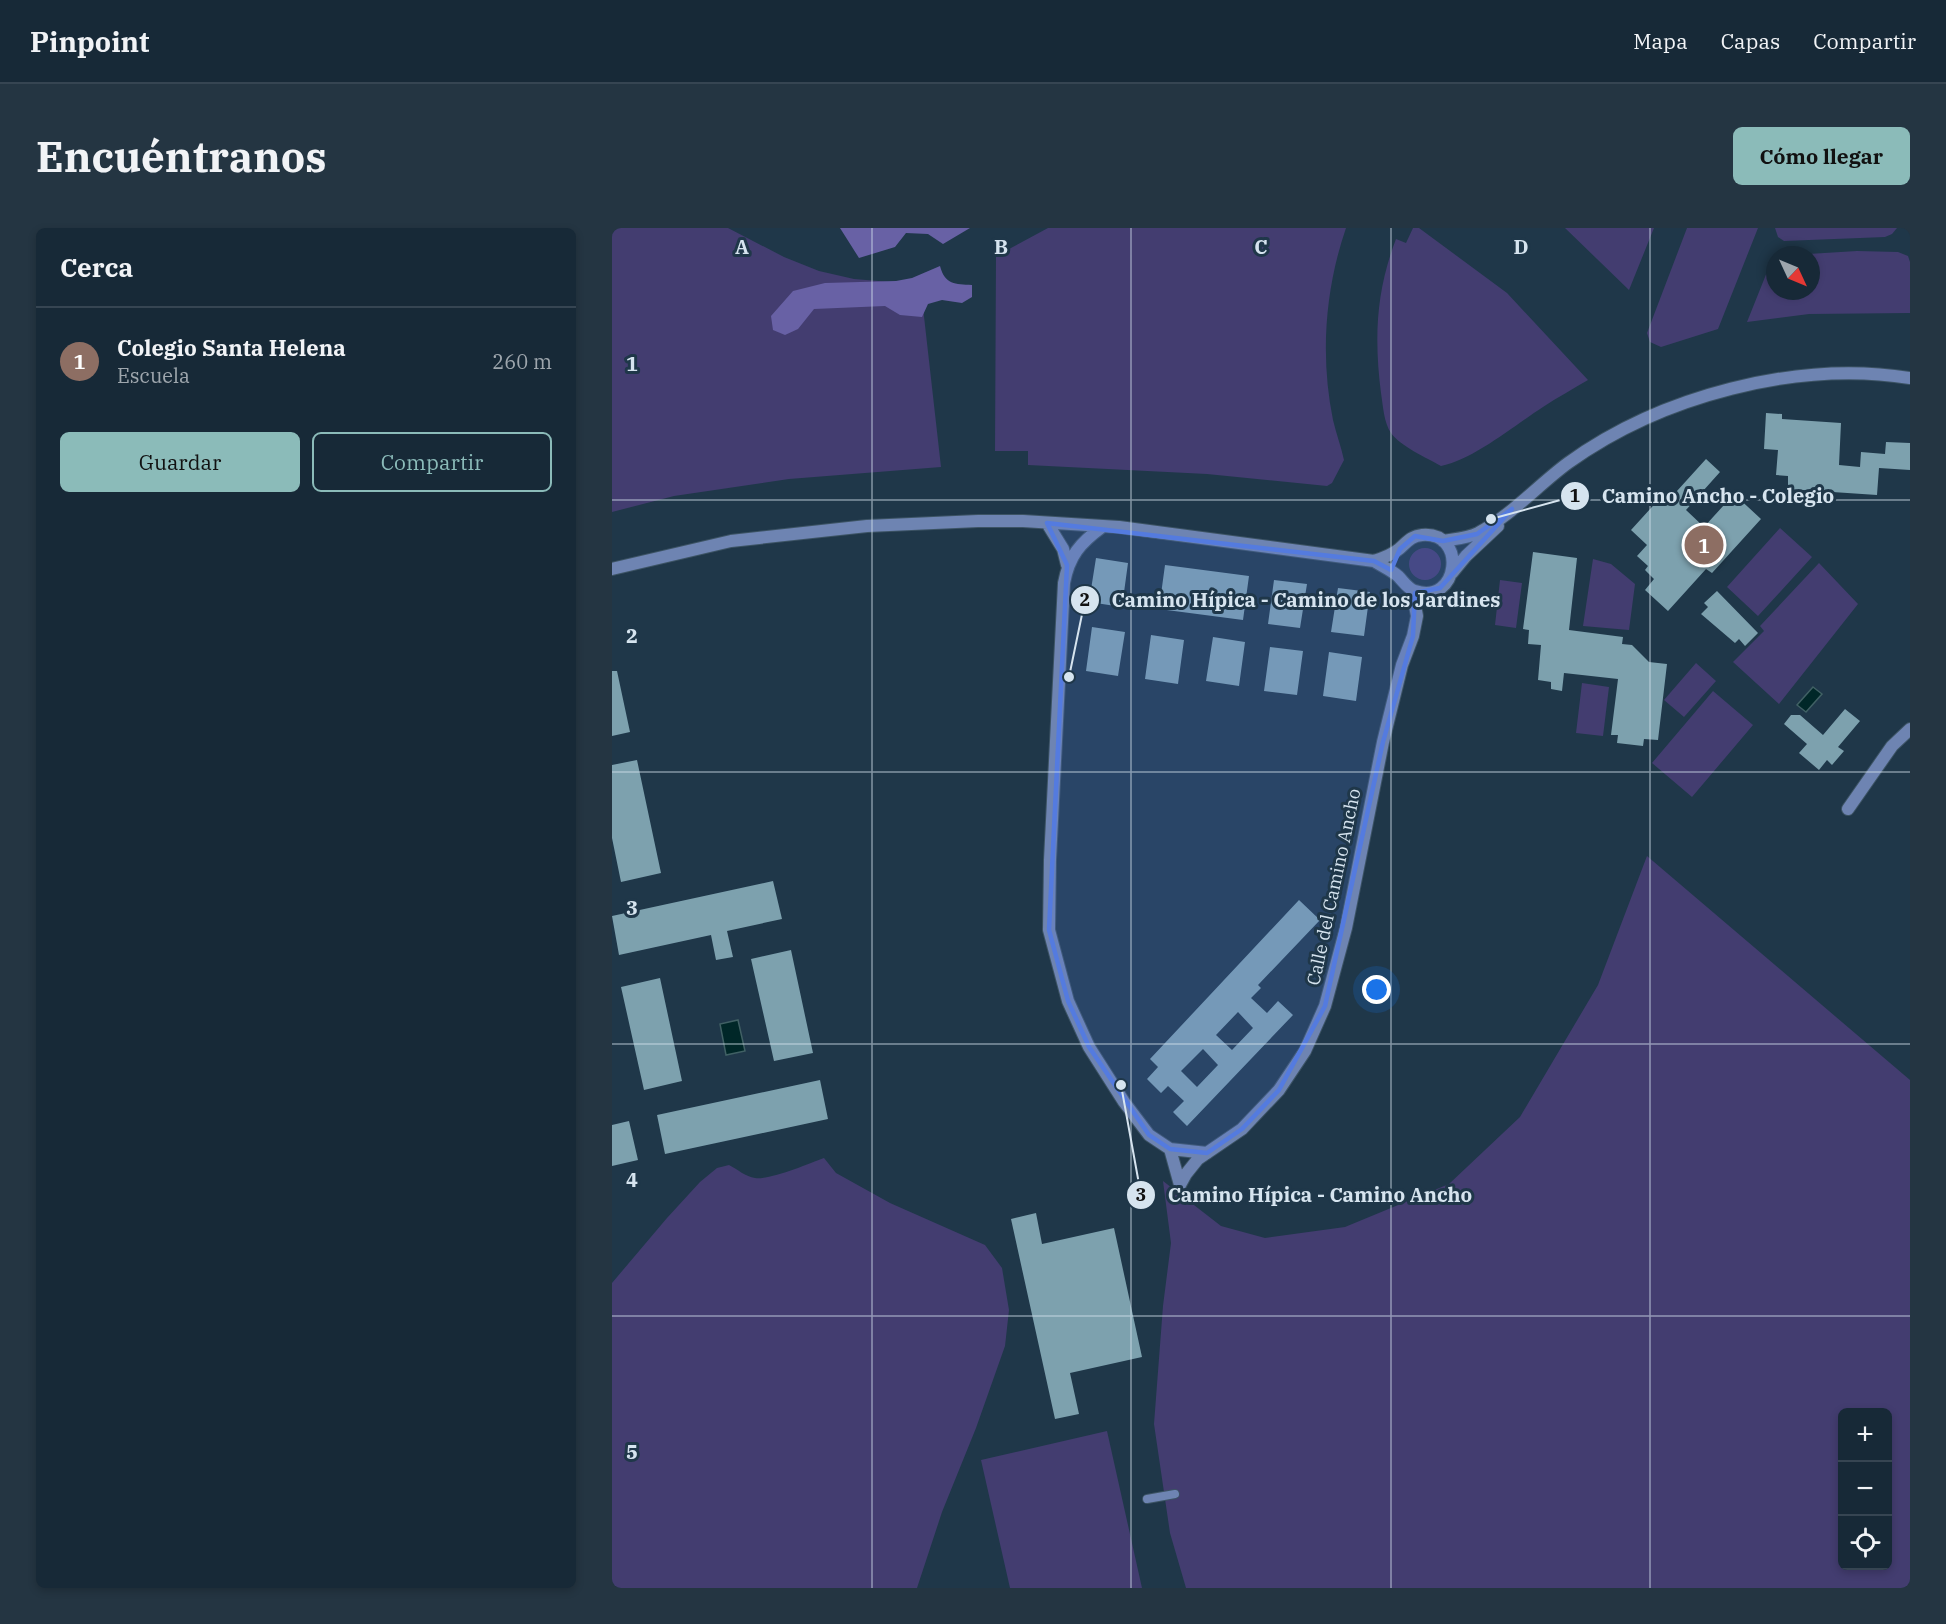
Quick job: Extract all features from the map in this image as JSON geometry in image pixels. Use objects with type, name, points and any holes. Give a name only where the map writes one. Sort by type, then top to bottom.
[{"type":"street","points":[[1443,541],[1477,534],[1567,464],[1606,438],[1651,416],[1696,400],[1745,385],[1797,377],[1854,373],[1910,378]]},
{"type":"street","points":[[612,569],[731,541],[812,531],[932,523],[1047,523],[1102,527],[1374,561],[1399,577],[1412,590],[1421,593],[1431,592],[1447,582],[1466,555],[1497,528],[1512,509]]},
{"type":"street","points":[[1047,523],[1063,549],[1067,565],[1064,582],[1050,860],[1049,930],[1068,1001],[1089,1047],[1124,1102],[1149,1135],[1170,1149],[1208,1153]]},
{"type":"street","points":[[1067,565],[1082,544],[1102,527]]},
{"type":"street","points":[[1399,577],[1396,558],[1400,549],[1406,541],[1415,536],[1424,535],[1434,536],[1443,541],[1452,556],[1452,573]]},
{"type":"street","points":[[1374,561],[1400,549]]},
{"type":"street","name":"Calle del Camino Ancho","points":[[1170,1149],[1180,1185],[1194,1164],[1242,1129],[1279,1090],[1305,1051],[1325,1006],[1346,928],[1383,742],[1402,665],[1413,636],[1417,616],[1412,590]]},
{"type":"street","points":[[1848,809],[1892,746],[1910,729]]},
{"type":"lane","points":[[1147,1499],[1175,1494]]},
{"type":"highlighted area","points":[[1512,509],[1440,588],[1415,593],[1413,636],[1383,742],[1325,1006],[1279,1090],[1242,1129],[1207,1153],[1170,1149],[1149,1135],[1089,1047],[1068,1001],[1049,930],[1067,565],[1047,523],[1374,561],[1391,570],[1400,549],[1415,536],[1443,541],[1477,534]]},
{"type":"shaded area","points":[[612,228],[728,228],[784,257],[819,271],[854,279],[903,283],[920,281],[941,467],[789,479],[674,496],[612,512]]},
{"type":"shaded area","points":[[840,228],[970,228],[943,244],[928,234],[906,233],[895,247],[859,258]]},
{"type":"shaded area","points":[[1048,228],[1346,228],[1333,275],[1327,323],[1329,396],[1344,460],[1332,483],[1327,486],[1207,474],[1028,465],[1028,451],[995,451],[996,256]]},
{"type":"shaded area","points":[[1413,228],[1419,228],[1507,293],[1588,380],[1549,403],[1494,441],[1466,457],[1441,466],[1395,438],[1385,419],[1381,393],[1377,334],[1384,277],[1396,239],[1406,243]]},
{"type":"shaded area","points":[[1565,228],[1654,228],[1629,290]]},
{"type":"shaded area","points":[[1687,228],[1758,228],[1718,329],[1661,347],[1650,342],[1647,333]]},
{"type":"shaded area","points":[[1775,228],[1897,228],[1885,237],[1784,241],[1778,237]]},
{"type":"shaded area","points":[[1898,252],[1908,256],[1910,313],[1809,314],[1747,322],[1766,274],[1766,300],[1820,300],[1820,253]]},
{"type":"shaded area","points":[[940,266],[948,280],[956,284],[972,285],[972,297],[962,303],[942,300],[928,304],[922,317],[900,315],[885,306],[814,309],[798,329],[785,335],[773,330],[771,316],[793,291],[825,283],[896,281],[912,278]]},
{"type":"shaded area","points":[[1780,528],[1812,557],[1758,616],[1727,587]]},
{"type":"shaded area","points":[[1425,548],[1436,553],[1441,564],[1436,575],[1425,580],[1414,575],[1409,564],[1414,553]]},
{"type":"shaded area","points":[[1593,559],[1611,564],[1635,584],[1629,630],[1583,626]]},
{"type":"shaded area","points":[[1819,563],[1858,604],[1779,704],[1733,662],[1764,631],[1760,626]]},
{"type":"shaded area","points":[[1500,580],[1522,583],[1516,628],[1495,625]]},
{"type":"shaded area","points":[[1696,663],[1716,681],[1684,717],[1664,700]]},
{"type":"shaded area","points":[[1582,683],[1609,687],[1603,736],[1576,733]]},
{"type":"shaded area","points":[[1813,687],[1822,694],[1806,712],[1797,705]]},
{"type":"shaded area","points":[[1713,691],[1753,725],[1692,797],[1652,763]]},
{"type":"shaded area","points":[[1647,856],[1910,1080],[1910,1588],[1186,1588],[1170,1533],[1154,1424],[1163,1306],[1171,1243],[1163,1181],[1221,1226],[1265,1238],[1345,1227],[1449,1184],[1520,1117],[1598,985]]},
{"type":"shaded area","points":[[738,1020],[745,1051],[726,1055],[720,1024]]},
{"type":"shaded area","points":[[824,1158],[836,1173],[890,1203],[985,1245],[1002,1268],[1009,1310],[1005,1346],[976,1428],[942,1512],[917,1588],[612,1588],[612,1283],[667,1218],[700,1182],[717,1168],[729,1165],[748,1176],[762,1178]]},
{"type":"shaded area","points":[[1107,1431],[1142,1588],[1010,1588],[981,1460]]},
{"type":"building","points":[[1766,413],[1782,414],[1782,419],[1841,423],[1839,465],[1860,467],[1861,452],[1885,454],[1886,442],[1910,443],[1910,470],[1879,468],[1877,495],[1788,489],[1788,476],[1776,475],[1778,450],[1764,449]]},
{"type":"building","points":[[1706,459],[1720,472],[1686,510],[1704,527],[1734,494],[1761,519],[1712,573],[1706,569],[1668,611],[1645,590],[1654,579],[1645,570],[1648,566],[1637,556],[1647,545],[1631,530],[1661,497],[1667,502]]},
{"type":"building","points":[[1533,552],[1577,558],[1569,630],[1623,637],[1622,644],[1632,645],[1649,662],[1667,664],[1658,740],[1644,739],[1643,746],[1617,743],[1618,735],[1611,735],[1618,679],[1564,673],[1562,691],[1551,689],[1551,682],[1538,680],[1541,645],[1528,644],[1529,630],[1523,629]]},
{"type":"building","points":[[1096,558],[1128,563],[1122,607],[1089,602]]},
{"type":"building","points":[[1165,565],[1249,576],[1243,620],[1159,609]]},
{"type":"building","points":[[1274,580],[1307,584],[1300,628],[1268,624]]},
{"type":"building","points":[[1338,588],[1370,592],[1364,636],[1331,632]]},
{"type":"building","points":[[1717,591],[1758,633],[1745,646],[1739,639],[1735,643],[1701,614],[1708,607],[1704,603]]},
{"type":"building","points":[[1092,627],[1125,632],[1118,676],[1086,671]]},
{"type":"building","points":[[1151,635],[1184,640],[1178,684],[1145,679]]},
{"type":"building","points":[[1213,637],[1245,642],[1239,686],[1206,681]]},
{"type":"building","points":[[1270,647],[1303,651],[1297,695],[1264,691]]},
{"type":"building","points":[[1329,652],[1362,657],[1356,701],[1323,696]]},
{"type":"building","points":[[612,671],[617,671],[630,732],[612,736]]},
{"type":"building","points":[[1845,709],[1860,721],[1838,747],[1844,751],[1832,765],[1827,760],[1819,770],[1799,753],[1807,744],[1784,724],[1791,715],[1800,715],[1823,735]]},
{"type":"building","points":[[637,760],[661,873],[621,882],[612,838],[612,765]]},
{"type":"building","points":[[773,881],[782,919],[727,931],[733,957],[716,960],[711,935],[619,955],[612,916]]},
{"type":"building","points":[[1299,900],[1320,920],[1258,985],[1261,988],[1251,998],[1267,1013],[1278,1001],[1293,1015],[1187,1126],[1173,1112],[1184,1101],[1168,1086],[1161,1093],[1147,1079],[1158,1067],[1150,1059]],"holes":[[[1238,1012],[1253,1028],[1232,1050],[1216,1035]],[[1203,1049],[1218,1065],[1197,1087],[1181,1071]]]},
{"type":"building","points":[[791,950],[813,1053],[774,1061],[751,959]]},
{"type":"building","points":[[660,978],[682,1081],[644,1090],[621,987]]},
{"type":"building","points":[[820,1080],[828,1119],[665,1154],[657,1115]]},
{"type":"building","points":[[629,1121],[638,1160],[612,1166],[612,1125]]},
{"type":"building","points":[[1036,1213],[1042,1244],[1114,1228],[1142,1357],[1070,1373],[1079,1414],[1055,1419],[1011,1219]]},
{"type":"place","name":"Camino Ancho - Colegio","points":[[1491,519]]},
{"type":"place","name":"Colegio Santa Helena","points":[[1704,545]]},
{"type":"place","name":"Camino Hípica - Camino de los Jardines","points":[[1069,677]]},
{"type":"place","name":"Camino Hípica - Camino Ancho","points":[[1121,1085]]}]
